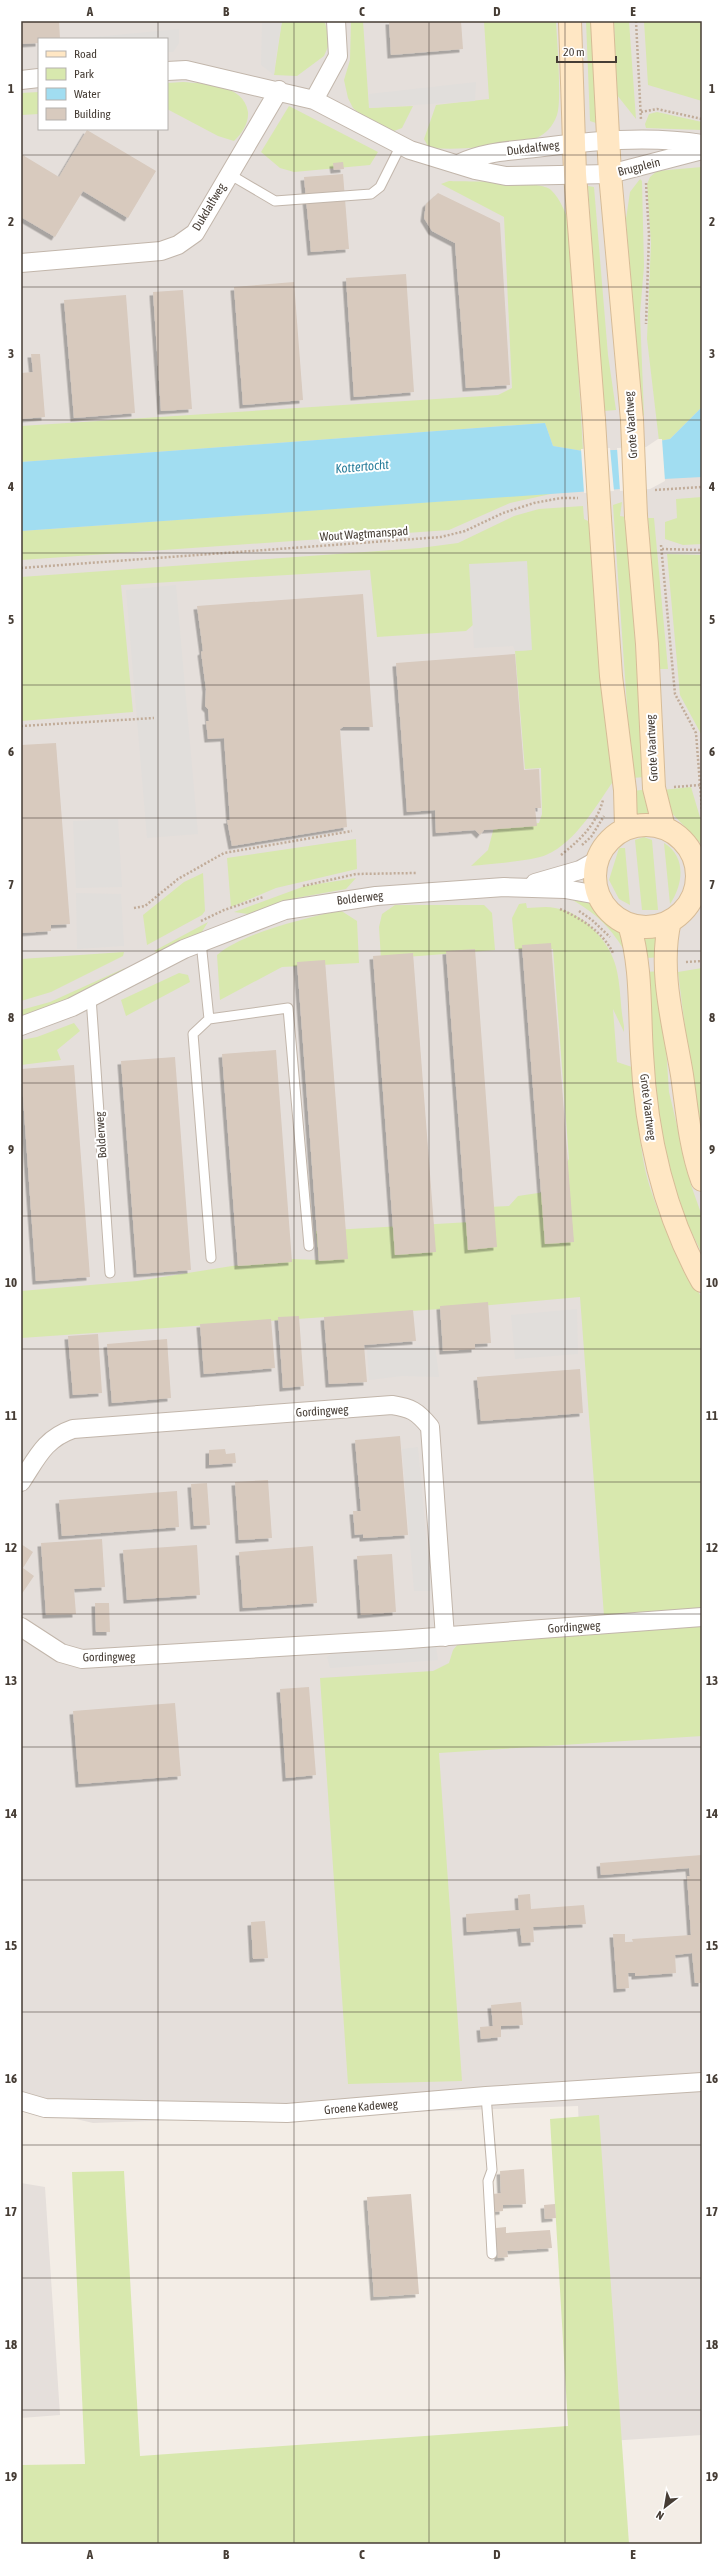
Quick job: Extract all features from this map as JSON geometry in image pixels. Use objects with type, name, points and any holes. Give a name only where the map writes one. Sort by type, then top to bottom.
[{"type":"main road","points":[[570,21],[575,174],[594,420],[611,676],[625,783],[626,828]]},
{"type":"main road","name":"Grote Vaartweg","points":[[602,21],[610,141],[610,174],[632,420],[636,516],[647,644],[654,788],[664,828]]},
{"type":"main road","points":[[639,824],[664,828],[677,835],[688,845],[698,859],[697,870],[699,890],[686,909],[670,921],[650,927],[629,924],[610,913],[598,894],[594,872],[596,861],[603,847],[613,836],[626,828],[639,824]]},
{"type":"main road","points":[[670,921],[666,940],[672,1014],[689,1126],[702,1180]]},
{"type":"main road","name":"Grote Vaartweg","points":[[629,924],[638,966],[645,1094],[655,1159],[664,1194],[702,1281]]},
{"type":"street","points":[[314,100],[338,56],[336,21]]},
{"type":"street","name":"Dukdalfweg","points":[[168,71],[186,70],[279,90],[314,100],[401,145],[433,158],[475,170],[506,176],[575,174]]},
{"type":"street","points":[[21,80],[38,78]]},
{"type":"street","name":"Dukdalfweg","points":[[21,263],[161,251],[178,245],[195,233],[279,90]]},
{"type":"street","name":"Brugplein","points":[[610,141],[680,140],[702,144]]},
{"type":"street","name":"Dukdalfweg","points":[[458,164],[477,155],[575,143],[610,141]]},
{"type":"street","name":"Brugplein","points":[[575,174],[610,174],[702,150]]},
{"type":"street","name":"Bolderweg","points":[[525,886],[580,870],[596,861]]},
{"type":"street","name":"Bolderweg","points":[[21,1026],[91,997],[184,949],[285,910],[376,896],[525,886],[584,891],[598,894]]},
{"type":"street","name":"Gordingweg","points":[[21,1482],[46,1443],[56,1435],[73,1429],[392,1405],[404,1407],[419,1413],[430,1427],[445,1637]]},
{"type":"street","name":"Gordingweg","points":[[21,1627],[61,1653],[82,1659],[445,1637],[702,1617]]},
{"type":"street","name":"Groene Kadeweg","points":[[21,2101],[45,2108],[287,2113],[486,2096],[702,2082]]},
{"type":"lane","points":[[229,174],[275,201],[371,194],[380,187],[401,145]]},
{"type":"lane","points":[[201,942],[209,1019]]},
{"type":"lane","name":"Bolderweg","points":[[91,997],[110,1273]]},
{"type":"lane","points":[[211,1258],[193,1034],[209,1019],[288,1008],[308,1246]]},
{"type":"lane","points":[[486,2096],[492,2170],[488,2181],[492,2254]]},
{"type":"path","points":[[636,21],[643,141]]},
{"type":"path","points":[[641,112],[657,109],[702,119]]},
{"type":"path","points":[[645,166],[649,235],[646,329]]},
{"type":"path","points":[[650,491],[702,487]]},
{"type":"path","name":"Wout Wagtmanspad","points":[[21,568],[441,537],[465,531],[503,513],[534,503],[561,498],[582,498]]},
{"type":"path","points":[[702,550],[662,549],[675,694],[696,733],[702,810]]},
{"type":"path","points":[[21,726],[154,718]]},
{"type":"path","points":[[134,908],[145,906],[178,879],[224,852],[352,831]]},
{"type":"path","points":[[558,908],[583,921],[594,929],[605,940],[616,958]]},
{"type":"shaded area","points":[[21,21],[702,21],[702,2435],[593,2442],[578,2106],[93,2123],[21,2106]]},
{"type":"shaded area","points":[[282,21],[274,75],[261,65],[262,22]]},
{"type":"shaded area","points":[[179,29],[179,43],[173,52],[168,52],[168,38],[85,38]]},
{"type":"shaded area","points":[[476,82],[475,101],[369,108],[369,94]]},
{"type":"shaded area","points":[[527,561],[532,650],[515,651],[513,646],[474,648],[469,564]]},
{"type":"shaded area","points":[[176,585],[198,834],[147,838],[126,590]]},
{"type":"shaded area","points":[[118,819],[122,887],[76,888],[73,821]]},
{"type":"shaded area","points":[[76,893],[121,894],[124,946],[77,949]]},
{"type":"shaded area","points":[[577,1309],[578,1354],[515,1359],[511,1315]]},
{"type":"shaded area","points":[[435,1346],[439,1377],[402,1376],[369,1380],[367,1350]]},
{"type":"shaded area","points":[[418,1447],[431,1591],[414,1591],[402,1449]]},
{"type":"shaded area","points":[[436,1645],[438,1660],[330,1668],[327,1657],[333,1652]]},
{"type":"shaded area","points":[[21,2183],[45,2187],[60,2415],[21,2418]]},
{"type":"green space","points":[[282,21],[321,21],[325,23],[330,42],[324,56],[297,76],[274,75]]},
{"type":"green space","points":[[351,21],[363,21],[369,108],[413,106],[402,128],[394,131],[367,120],[353,108],[348,98],[344,80],[350,60]]},
{"type":"green space","points":[[484,21],[556,21],[559,84],[557,115],[551,126],[544,134],[524,142],[467,148],[429,148],[424,139],[436,105],[489,99]]},
{"type":"green space","points":[[586,21],[592,21],[598,58],[595,95],[599,119],[596,123],[590,121]]},
{"type":"green space","points":[[614,21],[629,21],[636,119],[617,95]]},
{"type":"green space","points":[[644,21],[702,21],[702,101],[648,85]]},
{"type":"green space","points":[[183,82],[212,85],[222,87],[239,96],[245,103],[248,112],[247,120],[240,135],[234,141],[218,136],[168,110],[168,83]]},
{"type":"green space","points":[[38,92],[38,114],[21,115],[21,93]]},
{"type":"green space","points":[[289,106],[378,152],[370,165],[294,172],[280,168],[261,152]]},
{"type":"green space","points":[[657,112],[702,122],[702,130],[646,128],[645,124],[649,114]]},
{"type":"green space","points":[[702,167],[702,407],[670,439],[659,441],[647,339],[651,243],[647,184],[650,177],[657,171]]},
{"type":"green space","points":[[640,179],[642,181],[644,266],[640,314],[644,415],[641,416],[626,219],[630,192]]},
{"type":"green space","points":[[449,181],[519,183],[544,187],[551,190],[562,206],[570,225],[583,451],[553,446],[545,423],[21,462],[21,426],[498,395],[512,388],[504,217],[441,184]]},
{"type":"green space","points":[[588,186],[594,187],[608,355],[616,410],[604,411]]},
{"type":"green space","points":[[555,493],[510,503],[449,530],[21,560],[21,531]]},
{"type":"green space","points":[[702,497],[702,544],[683,545],[665,539],[665,522],[677,518],[676,499]]},
{"type":"green space","points":[[622,502],[620,516],[626,517],[645,777],[632,778],[613,505]]},
{"type":"green space","points":[[583,506],[584,519],[590,522],[617,776],[577,831],[568,841],[546,855],[521,861],[471,866],[488,850],[494,827],[539,823],[542,814],[541,768],[525,769],[515,651],[531,650],[470,564],[473,625],[466,631],[377,637],[370,570],[121,585],[133,712],[21,721],[21,577],[420,548],[458,543],[514,516],[539,509]]},
{"type":"green space","points":[[648,518],[654,518],[668,669],[660,669]]},
{"type":"green space","points":[[667,554],[702,555],[702,751],[701,734],[680,695]]},
{"type":"green space","points":[[691,787],[702,824],[702,845],[668,809],[662,790]]},
{"type":"green space","points":[[649,789],[651,815],[635,815],[633,791]]},
{"type":"green space","points":[[644,837],[652,840],[658,910],[642,910],[635,840]]},
{"type":"green space","points":[[356,839],[357,869],[276,888],[231,907],[227,858]]},
{"type":"green space","points":[[664,843],[676,856],[679,863],[680,872],[678,888],[670,904]]},
{"type":"green space","points":[[619,848],[625,848],[630,905],[619,899],[609,880]]},
{"type":"green space","points":[[203,873],[205,911],[202,915],[147,945],[143,915],[184,882]]},
{"type":"green space","points":[[356,878],[346,889],[296,898],[248,914],[234,912],[305,886]]},
{"type":"green space","points":[[569,898],[590,898],[600,913],[618,927],[628,956],[616,937],[603,922]]},
{"type":"green space","points":[[526,903],[527,908],[552,907],[576,915],[594,930],[613,957],[618,974],[624,1026],[624,1032],[613,1009],[617,1062],[635,1068],[640,1136],[647,1176],[666,1231],[702,1298],[702,1608],[604,1616],[580,1297],[469,1307],[21,1338],[21,1291],[137,1281],[232,1266],[290,1259],[319,1260],[316,1231],[470,1222],[468,1208],[509,1206],[518,1196],[545,1192],[569,1159],[553,949],[515,949],[512,918],[519,904]]},
{"type":"green space","points":[[395,905],[484,905],[492,913],[495,950],[381,959],[379,927],[382,914]]},
{"type":"green space","points":[[340,910],[357,921],[359,963],[282,967],[220,1000],[217,955],[229,947],[259,933],[293,922]]},
{"type":"green space","points":[[208,922],[200,935],[162,953],[154,951]]},
{"type":"green space","points":[[644,934],[660,934],[661,957],[647,958]]},
{"type":"green space","points":[[124,952],[123,956],[51,992],[21,1001],[21,959]]},
{"type":"green space","points":[[125,968],[117,976],[92,991],[77,998],[21,1018],[21,1010],[50,1002]]},
{"type":"green space","points":[[702,968],[702,1139],[696,1115],[678,972]]},
{"type":"green space","points":[[661,971],[669,1092],[691,1185],[702,1216],[702,1254],[682,1213],[672,1184],[664,1155],[659,1124],[652,1063],[646,972]]},
{"type":"green space","points":[[179,973],[188,975],[190,982],[126,1016],[121,1000]]},
{"type":"green space","points":[[74,1023],[80,1031],[57,1050],[61,1060],[21,1065],[21,1040],[37,1037]]},
{"type":"green space","points":[[702,1626],[702,1736],[439,1753],[462,2081],[348,2084],[320,1678],[433,1671],[449,1663],[453,1650],[459,1643]]},
{"type":"green space","points":[[599,2115],[629,2544],[21,2544],[21,2465],[85,2464],[72,2172],[124,2171],[140,2456],[568,2426],[550,2119]]},
{"type":"water","name":"Kottertocht","points":[[702,407],[702,477],[664,479],[649,487],[21,531],[21,462],[545,423],[553,446],[583,451],[646,449],[659,441],[670,439]]},
{"type":"pier","points":[[658,439],[662,439],[665,481],[650,489],[620,491],[617,448],[646,447]]},
{"type":"pier","points":[[610,448],[614,491],[584,493],[581,449]]},
{"type":"building","points":[[21,21],[59,21],[60,38],[38,38],[38,43],[21,44]]},
{"type":"building","points":[[389,21],[461,21],[463,49],[391,55]]},
{"type":"building","points":[[87,130],[156,171],[128,218],[83,191],[55,237],[21,217],[21,154],[59,177]]},
{"type":"building","points":[[343,162],[344,169],[334,170],[333,163]]},
{"type":"building","points":[[343,174],[349,249],[311,252],[304,177]]},
{"type":"building","points":[[438,193],[500,223],[510,385],[466,388],[455,243],[432,231],[424,218],[426,204]]},
{"type":"building","points":[[406,274],[414,392],[354,397],[346,278]]},
{"type":"building","points":[[294,282],[303,400],[243,405],[234,287]]},
{"type":"building","points":[[183,290],[192,409],[161,411],[153,292]]},
{"type":"building","points":[[126,295],[135,413],[74,418],[64,300]]},
{"type":"building","points":[[31,354],[40,354],[45,417],[21,419],[21,373],[33,372]]},
{"type":"building","points":[[363,594],[373,727],[343,727],[340,729],[347,827],[232,846],[227,820],[230,820],[224,738],[208,739],[206,721],[209,721],[208,709],[205,706],[206,689],[201,652],[203,651],[197,606]]},
{"type":"building","points":[[515,654],[524,770],[539,769],[541,808],[535,808],[537,826],[484,830],[480,835],[475,830],[436,833],[435,810],[407,812],[396,663]]},
{"type":"building","points":[[56,743],[70,924],[51,925],[51,931],[21,933],[21,745]]},
{"type":"building","points":[[551,943],[574,1242],[545,1244],[522,945]]},
{"type":"building","points":[[475,949],[497,1247],[468,1250],[446,951]]},
{"type":"building","points":[[413,953],[436,1252],[395,1255],[373,956]]},
{"type":"building","points":[[325,960],[348,1259],[319,1261],[297,962]]},
{"type":"building","points":[[276,1050],[292,1262],[238,1266],[222,1054]]},
{"type":"building","points":[[175,1057],[191,1270],[137,1274],[121,1061]]},
{"type":"building","points":[[74,1065],[90,1277],[36,1281],[21,1069]]},
{"type":"building","points":[[488,1302],[491,1343],[475,1344],[475,1349],[443,1351],[440,1306]]},
{"type":"building","points":[[413,1310],[416,1341],[364,1345],[367,1382],[329,1384],[324,1317]]},
{"type":"building","points":[[299,1316],[304,1386],[283,1388],[278,1317]]},
{"type":"building","points":[[271,1319],[275,1368],[204,1374],[200,1324]]},
{"type":"building","points":[[98,1334],[102,1393],[73,1395],[68,1336]]},
{"type":"building","points":[[167,1339],[171,1398],[112,1403],[107,1344]]},
{"type":"building","points":[[580,1369],[583,1413],[481,1421],[477,1377]]},
{"type":"building","points":[[400,1436],[408,1535],[363,1538],[363,1534],[355,1535],[353,1511],[361,1511],[355,1440]]},
{"type":"building","points":[[225,1449],[226,1454],[235,1453],[236,1463],[209,1465],[209,1450]]},
{"type":"building","points":[[268,1480],[272,1538],[239,1540],[235,1482]]},
{"type":"building","points":[[207,1483],[210,1525],[194,1526],[191,1484]]},
{"type":"building","points":[[177,1491],[179,1527],[62,1536],[59,1500]]},
{"type":"building","points":[[102,1539],[105,1587],[74,1589],[76,1614],[46,1615],[41,1543]]},
{"type":"building","points":[[21,1544],[33,1552],[23,1568],[34,1576],[21,1595]]},
{"type":"building","points":[[197,1545],[200,1595],[127,1600],[123,1550]]},
{"type":"building","points":[[313,1546],[317,1603],[243,1608],[239,1552]]},
{"type":"building","points":[[392,1554],[396,1612],[361,1615],[357,1556]]},
{"type":"building","points":[[95,1603],[109,1603],[110,1632],[96,1632]]},
{"type":"building","points":[[309,1687],[316,1775],[286,1778],[280,1689]]},
{"type":"building","points":[[175,1703],[181,1776],[79,1784],[73,1711]]},
{"type":"building","points":[[702,1855],[702,1983],[695,1983],[692,1953],[675,1955],[676,1973],[635,1976],[635,1973],[628,1973],[629,1988],[617,1989],[613,1934],[625,1934],[625,1942],[633,1942],[632,1939],[691,1935],[687,1876],[690,1876],[689,1868],[601,1875],[600,1863]]},
{"type":"building","points":[[530,1894],[531,1909],[584,1905],[586,1924],[533,1927],[534,1942],[522,1943],[520,1928],[467,1932],[466,1914],[519,1910],[518,1895]]},
{"type":"building","points":[[265,1921],[268,1958],[253,1959],[251,1922]]},
{"type":"building","points":[[521,2002],[523,2025],[501,2026],[501,2037],[481,2039],[480,2027],[493,2026],[491,2005]]},
{"type":"building","points":[[524,2169],[526,2204],[503,2205],[503,2211],[494,2212],[493,2194],[501,2193],[500,2171]]},
{"type":"building","points":[[411,2194],[419,2294],[374,2297],[367,2197]]},
{"type":"building","points":[[555,2204],[556,2218],[545,2219],[544,2205]]},
{"type":"building","points":[[506,2227],[506,2233],[550,2230],[552,2248],[507,2251],[508,2257],[498,2258],[496,2228]]}]
